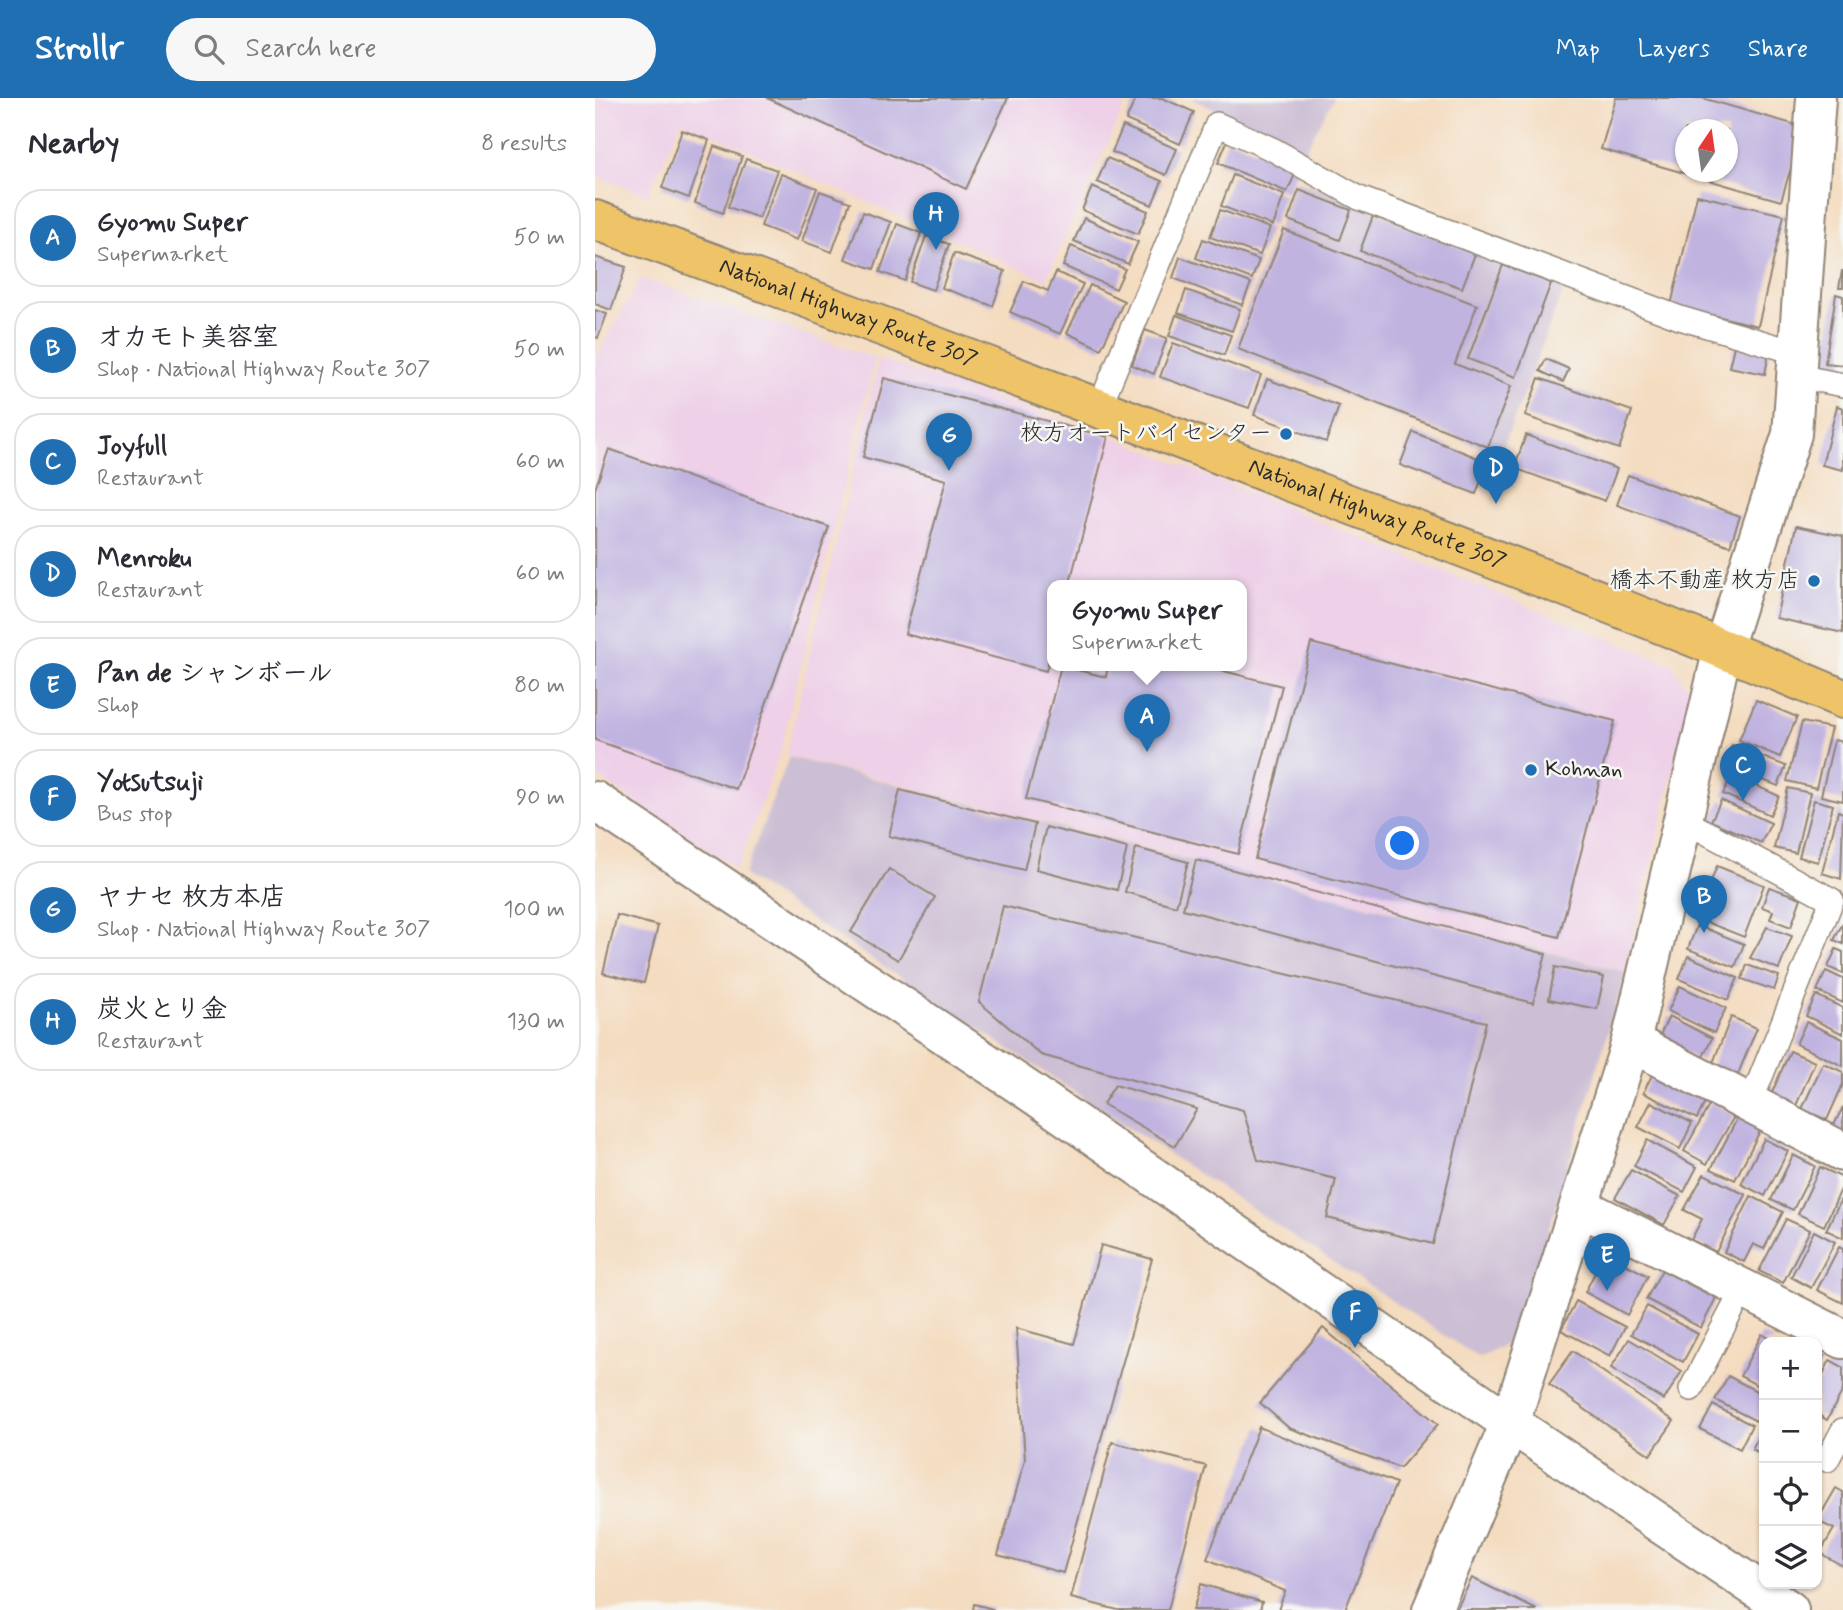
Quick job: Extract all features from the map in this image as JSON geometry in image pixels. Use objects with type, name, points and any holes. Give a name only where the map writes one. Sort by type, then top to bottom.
[{"type":"highway","name":"National Highway Route 307","points":[[595,220],[1099,408],[1723,648],[1843,699]]},
{"type":"street","points":[[1432,1610],[1510,1423],[1630,1042],[1723,648],[1792,434],[1816,98]]},
{"type":"street","points":[[595,801],[1032,1093],[1510,1423],[1789,1610]]},
{"type":"street","points":[[1630,1042],[1843,1152]]},
{"type":"street","points":[[1579,1206],[1843,1339]]},
{"type":"lane","points":[[1099,408],[1217,124],[1274,150],[1359,198],[1680,318],[1843,385]]},
{"type":"lane","points":[[1682,820],[1832,900],[1750,1104]]},
{"type":"lane","points":[[1691,1389],[1743,1289]]},
{"type":"lane","points":[[1827,1460],[1843,1430]]},
{"type":"shaded area","points":[[595,98],[1128,98],[1046,280],[681,121],[648,195],[595,176]]},
{"type":"shaded area","points":[[1191,98],[1334,98],[1303,154]]},
{"type":"shaded area","points":[[1296,180],[1566,283],[1500,455],[1230,352]]},
{"type":"shaded area","points":[[641,278],[875,358],[780,753],[737,869],[595,775],[595,359]]},
{"type":"shaded area","points":[[879,359],[1113,437],[1671,664],[1692,694],[1625,971],[786,755]]},
{"type":"shaded area","points":[[789,757],[1626,972],[1516,1339],[1479,1358],[744,875]]},
{"type":"building","points":[[767,98],[1008,98],[966,189]]},
{"type":"building","points":[[1136,98],[1162,98],[1194,112],[1180,144],[1126,120]]},
{"type":"building","points":[[1616,98],[1702,98],[1803,127],[1781,201],[1715,182],[1738,182],[1738,119],[1675,119],[1675,170],[1601,149]]},
{"type":"building","points":[[1123,126],[1177,149],[1166,175],[1112,152]]},
{"type":"building","points":[[682,130],[709,140],[689,198],[662,188]]},
{"type":"building","points":[[1228,139],[1298,168],[1287,192],[1218,163]]},
{"type":"building","points":[[714,146],[742,156],[723,213],[695,203]]},
{"type":"building","points":[[1107,158],[1162,181],[1152,205],[1097,182]]},
{"type":"building","points":[[746,159],[777,170],[759,218],[728,207]]},
{"type":"building","points":[[781,174],[817,188],[797,240],[761,226]]},
{"type":"building","points":[[1233,175],[1284,195],[1273,226],[1221,206]]},
{"type":"building","points":[[1092,187],[1148,211],[1138,234],[1082,210]]},
{"type":"building","points":[[1299,190],[1351,210],[1340,240],[1288,220]]},
{"type":"building","points":[[820,191],[850,202],[832,252],[802,241]]},
{"type":"building","points":[[1697,195],[1784,215],[1758,326],[1671,305]]},
{"type":"building","points":[[1220,210],[1270,228],[1260,255],[1210,237]]},
{"type":"building","points":[[863,212],[891,222],[874,269],[845,259]]},
{"type":"building","points":[[1373,216],[1475,254],[1462,288],[1360,251]]},
{"type":"building","points":[[1084,218],[1138,242],[1128,264],[1074,241]]},
{"type":"building","points":[[897,224],[921,233],[905,281],[880,272]]},
{"type":"building","points":[[1284,230],[1477,305],[1455,364],[1511,386],[1488,447],[1238,349]]},
{"type":"building","points":[[926,236],[949,244],[933,290],[910,282]]},
{"type":"building","points":[[1203,239],[1259,260],[1252,279],[1196,258]]},
{"type":"building","points":[[1071,246],[1125,269],[1116,289],[1063,266]]},
{"type":"building","points":[[954,253],[1005,271],[993,306],[942,288]]},
{"type":"building","points":[[595,257],[626,267],[611,310],[595,304]]},
{"type":"building","points":[[1180,257],[1251,283],[1242,305],[1173,278]]},
{"type":"building","points":[[1503,265],[1551,283],[1516,377],[1468,359]]},
{"type":"building","points":[[1842,271],[1843,288],[1839,288]]},
{"type":"building","points":[[1056,272],[1083,284],[1060,334],[1010,312],[1024,281],[1048,291]]},
{"type":"building","points":[[1090,285],[1124,301],[1101,349],[1067,333]]},
{"type":"building","points":[[1186,290],[1240,309],[1232,331],[1178,313]]},
{"type":"building","points":[[1836,294],[1843,296],[1843,365],[1825,363]]},
{"type":"building","points":[[595,310],[607,314],[598,338],[595,337]]},
{"type":"building","points":[[1176,315],[1231,335],[1224,355],[1169,336]]},
{"type":"building","points":[[1145,330],[1167,338],[1154,374],[1132,365]]},
{"type":"building","points":[[1173,343],[1261,375],[1249,408],[1160,377]]},
{"type":"building","points":[[1734,346],[1769,353],[1765,374],[1729,367]]},
{"type":"building","points":[[1546,359],[1569,369],[1563,382],[1540,371]]},
{"type":"building","points":[[884,378],[1108,437],[1071,580],[1047,580],[1046,671],[905,634],[946,480],[863,457]]},
{"type":"building","points":[[1539,378],[1632,411],[1619,449],[1525,416]]},
{"type":"building","points":[[1267,379],[1339,406],[1326,442],[1254,415]]},
{"type":"building","points":[[1837,406],[1843,408],[1843,470],[1822,465]]},
{"type":"building","points":[[1413,432],[1488,462],[1476,494],[1400,465]]},
{"type":"building","points":[[1526,435],[1617,469],[1605,501],[1514,468]]},
{"type":"building","points":[[609,449],[829,527],[736,789],[595,740],[595,489]]},
{"type":"building","points":[[1628,475],[1740,516],[1730,546],[1617,505]]},
{"type":"building","points":[[1796,526],[1843,536],[1843,633],[1776,618]]},
{"type":"building","points":[[1311,643],[1615,721],[1559,937],[1255,859]]},
{"type":"building","points":[[1060,671],[1081,671],[1106,677],[1107,671],[1224,671],[1282,686],[1238,854],[1026,799]]},
{"type":"building","points":[[1756,700],[1797,717],[1780,757],[1739,740]]},
{"type":"building","points":[[1802,722],[1831,728],[1816,788],[1787,781]]},
{"type":"building","points":[[1834,740],[1843,742],[1843,801],[1821,796]]},
{"type":"building","points":[[1732,745],[1786,766],[1778,786],[1724,765]]},
{"type":"building","points":[[1732,775],[1779,796],[1770,815],[1723,794]]},
{"type":"building","points":[[1788,788],[1810,793],[1796,853],[1774,848]]},
{"type":"building","points":[[900,790],[1035,824],[1024,870],[889,836]]},
{"type":"building","points":[[1721,800],[1771,823],[1761,843],[1711,821]]},
{"type":"building","points":[[1814,800],[1833,805],[1818,862],[1799,857]]},
{"type":"building","points":[[1838,811],[1843,813],[1841,879],[1822,873]]},
{"type":"building","points":[[1046,827],[1127,848],[1117,890],[1036,869]]},
{"type":"building","points":[[1136,848],[1188,862],[1176,906],[1125,892]]},
{"type":"building","points":[[1196,860],[1546,954],[1533,1003],[1183,909]]},
{"type":"building","points":[[1717,866],[1764,885],[1744,937],[1696,918]]},
{"type":"building","points":[[889,869],[935,897],[898,960],[851,932]]},
{"type":"building","points":[[1769,887],[1801,898],[1791,927],[1770,919],[1773,911],[1762,907]]},
{"type":"building","points":[[1003,906],[1486,1022],[1433,1244],[1327,1218],[1336,1179],[1258,1160],[1243,1110],[1041,1055],[979,1002]]},
{"type":"building","points":[[617,915],[658,926],[644,983],[603,973]]},
{"type":"building","points":[[1843,923],[1843,944],[1834,940]]},
{"type":"building","points":[[1697,925],[1744,944],[1735,967],[1688,949]]},
{"type":"building","points":[[1767,927],[1792,936],[1779,969],[1750,958]]},
{"type":"building","points":[[1836,949],[1843,952],[1843,974],[1828,967]]},
{"type":"building","points":[[1688,956],[1738,978],[1728,1000],[1679,979]]},
{"type":"building","points":[[1747,965],[1779,976],[1774,990],[1742,979]]},
{"type":"building","points":[[1555,967],[1604,977],[1597,1009],[1549,999]]},
{"type":"building","points":[[1826,971],[1843,979],[1843,1003],[1817,991]]},
{"type":"building","points":[[1680,986],[1726,1008],[1714,1033],[1668,1011]]},
{"type":"building","points":[[1816,995],[1843,1008],[1843,1034],[1806,1016]]},
{"type":"building","points":[[1669,1016],[1712,1038],[1701,1061],[1658,1039]]},
{"type":"building","points":[[1731,1017],[1757,1028],[1736,1079],[1711,1068]]},
{"type":"building","points":[[1806,1022],[1843,1039],[1843,1066],[1796,1044]]},
{"type":"building","points":[[1790,1051],[1815,1062],[1795,1108],[1770,1097]]},
{"type":"building","points":[[1823,1063],[1843,1072],[1843,1084],[1827,1120],[1802,1109]]},
{"type":"building","points":[[1656,1067],[1709,1094],[1697,1119],[1643,1093]]},
{"type":"building","points":[[1115,1085],[1197,1109],[1175,1146],[1103,1104]]},
{"type":"building","points":[[1651,1102],[1692,1123],[1680,1149],[1638,1127]]},
{"type":"building","points":[[1711,1102],[1735,1115],[1707,1164],[1684,1151]]},
{"type":"building","points":[[1843,1107],[1843,1134],[1832,1129]]},
{"type":"building","points":[[1739,1115],[1762,1127],[1735,1180],[1711,1169]]},
{"type":"building","points":[[1764,1139],[1788,1151],[1765,1196],[1741,1184]]},
{"type":"building","points":[[1647,1140],[1697,1167],[1684,1192],[1634,1166]]},
{"type":"building","points":[[1793,1155],[1815,1166],[1793,1210],[1771,1200]]},
{"type":"building","points":[[1820,1167],[1843,1178],[1843,1185],[1824,1226],[1798,1214]]},
{"type":"building","points":[[1631,1170],[1680,1196],[1664,1225],[1615,1198]]},
{"type":"building","points":[[1704,1174],[1746,1195],[1716,1252],[1691,1240],[1702,1219],[1684,1210]]},
{"type":"building","points":[[1843,1195],[1843,1238],[1826,1230]]},
{"type":"building","points":[[1751,1196],[1783,1212],[1764,1249],[1753,1244],[1744,1262],[1724,1252]]},
{"type":"building","points":[[1786,1219],[1810,1230],[1783,1283],[1759,1271]]},
{"type":"building","points":[[1814,1231],[1835,1242],[1811,1288],[1791,1277]]},
{"type":"building","points":[[1101,1245],[1152,1259],[1063,1573],[998,1555],[1025,1460],[1016,1328],[1074,1344]]},
{"type":"building","points":[[1839,1247],[1843,1249],[1843,1303],[1817,1290]]},
{"type":"building","points":[[1605,1253],[1648,1276],[1627,1315],[1585,1292]]},
{"type":"building","points":[[1662,1270],[1716,1298],[1701,1328],[1646,1299]]},
{"type":"building","points":[[1576,1301],[1625,1327],[1610,1356],[1561,1330]]},
{"type":"building","points":[[1647,1306],[1698,1334],[1683,1362],[1631,1334]]},
{"type":"building","points":[[1323,1328],[1438,1424],[1400,1468],[1289,1428],[1260,1403]]},
{"type":"building","points":[[1629,1339],[1682,1371],[1664,1400],[1611,1368]]},
{"type":"building","points":[[1759,1340],[1759,1386],[1740,1376]]},
{"type":"building","points":[[1573,1351],[1674,1421],[1650,1455],[1549,1384]]},
{"type":"building","points":[[1830,1360],[1843,1367],[1843,1390],[1827,1420],[1822,1417],[1822,1376]]},
{"type":"building","points":[[1728,1376],[1759,1392],[1759,1415],[1756,1421],[1715,1400]]},
{"type":"building","points":[[1713,1405],[1752,1425],[1740,1449],[1700,1429]]},
{"type":"building","points":[[1259,1427],[1396,1483],[1345,1610],[1278,1610],[1285,1591],[1207,1559]]},
{"type":"building","points":[[1759,1435],[1759,1452],[1752,1449]]},
{"type":"building","points":[[1112,1442],[1206,1466],[1168,1610],[1118,1610],[1071,1598]]},
{"type":"building","points":[[1836,1488],[1843,1492],[1843,1566],[1822,1554],[1834,1529],[1822,1523],[1822,1512]]},
{"type":"building","points":[[1472,1578],[1537,1610],[1456,1610]]},
{"type":"building","points":[[1201,1584],[1262,1602],[1260,1610],[1193,1610]]},
{"type":"building","points":[[974,1604],[993,1609],[993,1610],[973,1610]]},
{"type":"place","name":"炭火とり金","points":[[936,250]]},
{"type":"place","name":"枚方オートバイセンター","points":[[1286,434]]},
{"type":"place","name":"ヤナセ 枚方本店","points":[[949,471]]},
{"type":"place","name":"Menroku","points":[[1496,504]]},
{"type":"place","name":"橋本不動産 枚方店","points":[[1814,581]]},
{"type":"place","name":"Gyomu Super","points":[[1147,752]]},
{"type":"place","name":"Kohnan","points":[[1531,770]]},
{"type":"place","name":"Joyfull","points":[[1743,801]]},
{"type":"place","name":"オカモト美容室","points":[[1704,933]]},
{"type":"place","name":"Pan de シャンボール","points":[[1607,1291]]},
{"type":"place","name":"Yotsutsuji","points":[[1355,1348]]}]
